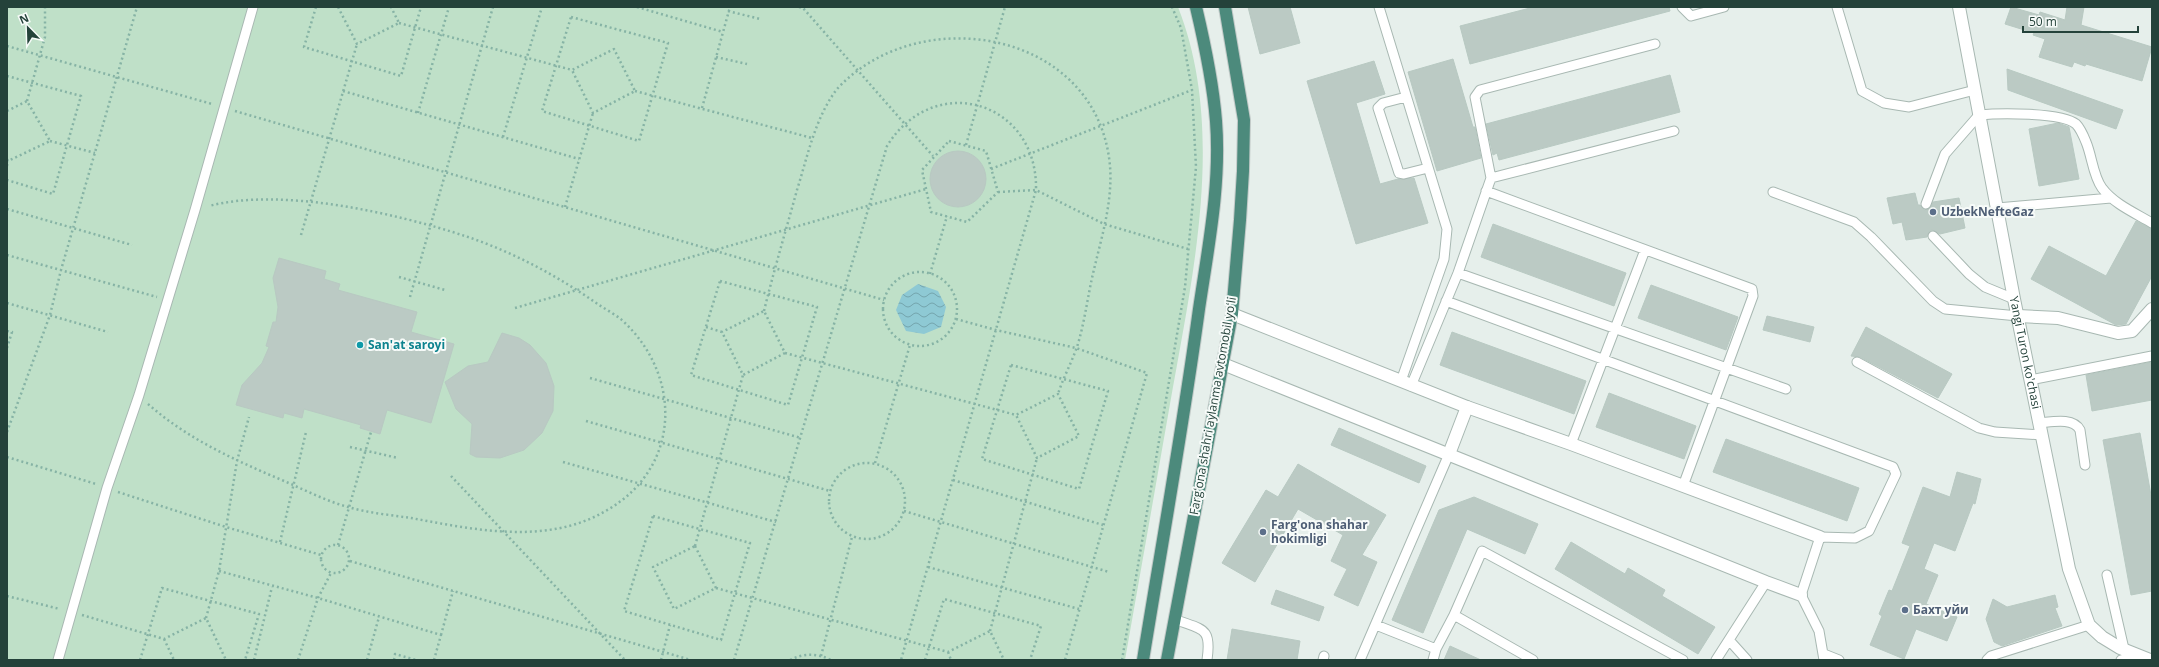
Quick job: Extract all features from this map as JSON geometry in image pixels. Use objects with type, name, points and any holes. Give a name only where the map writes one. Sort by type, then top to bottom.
[{"type":"highway","points":[[1143,660],[1194,351],[1212,224],[1216,173],[1216,123],[1211,76],[1196,7]]},
{"type":"highway","name":"Fargʻona shahri aylanma avtomobil yoʻli","points":[[1167,660],[1232,314],[1243,178],[1244,120],[1225,7]]},
{"type":"street","name":"Yangi Turon ko'chasi","points":[[1959,7],[2014,299],[2069,569],[2089,625],[2123,655],[2137,655],[2150,660]]},
{"type":"street","points":[[2018,316],[2058,318],[2118,333],[2132,331],[2152,309]]},
{"type":"street","points":[[1232,314],[1406,384],[1820,537]]},
{"type":"street","points":[[1223,364],[1801,595]]},
{"type":"street","points":[[1449,454],[1467,407]]},
{"type":"lane","points":[[58,660],[107,488],[139,395],[168,301],[253,7]]},
{"type":"lane","points":[[1379,7],[1447,229],[1444,260],[1406,384]]},
{"type":"lane","points":[[1682,7],[1691,16],[1724,7]]},
{"type":"lane","points":[[1837,7],[1862,91],[1884,103],[1909,107],[1975,90]]},
{"type":"lane","points":[[1406,384],[1458,273],[1491,178],[1475,97],[1480,90],[1655,44]]},
{"type":"lane","points":[[1406,97],[1383,104],[1378,108],[1398,173],[1404,174],[1428,168]]},
{"type":"lane","points":[[1926,204],[1945,154],[1979,114],[2008,113],[2038,115],[2068,120],[2076,124],[2086,142],[2101,187],[2111,198],[2152,223]]},
{"type":"lane","points":[[1491,178],[1674,130]]},
{"type":"lane","points":[[1486,191],[1752,289],[1753,296],[1728,368],[1683,486]]},
{"type":"lane","points":[[1773,192],[1854,222],[1871,237],[1934,301],[1945,309],[2018,316]]},
{"type":"lane","points":[[1997,208],[2111,198]]},
{"type":"lane","points":[[1933,236],[1969,274],[1986,286],[2014,299]]},
{"type":"lane","points":[[1571,444],[1645,250]]},
{"type":"lane","points":[[1458,273],[1786,389]]},
{"type":"lane","points":[[1446,301],[1603,360],[1716,400],[1893,468],[1896,474],[1869,531],[1855,538],[1820,537],[1801,595],[1819,630],[1824,657],[1839,660]]},
{"type":"lane","points":[[2030,380],[2152,356]]},
{"type":"lane","points":[[1857,362],[1979,428],[1995,432],[2042,435]]},
{"type":"lane","points":[[2039,423],[2069,422],[2077,424],[2080,430],[2085,465]]},
{"type":"lane","points":[[1360,660],[1449,454]]},
{"type":"lane","points":[[1432,660],[1482,552],[1683,660]]},
{"type":"lane","points":[[2107,575],[2123,655]]},
{"type":"lane","points":[[1716,660],[1766,582]]},
{"type":"lane","points":[[1454,615],[1533,660]]},
{"type":"lane","points":[[1174,619],[1203,630],[1208,634],[1210,644],[1207,660]]},
{"type":"lane","points":[[1376,625],[1436,649]]},
{"type":"lane","points":[[1987,660],[1991,656],[2089,625]]},
{"type":"lane","points":[[1729,640],[1747,660]]},
{"type":"path","points":[[45,7],[45,37],[27,101],[50,141]]},
{"type":"path","points":[[7,432],[50,316],[137,7]]},
{"type":"path","points":[[316,7],[304,47],[400,76],[421,7]]},
{"type":"path","points":[[301,235],[357,44],[338,7]]},
{"type":"path","points":[[391,7],[399,23]]},
{"type":"path","points":[[418,112],[450,7]]},
{"type":"path","points":[[410,297],[494,7]]},
{"type":"path","points":[[503,137],[542,7]]},
{"type":"path","points":[[637,7],[723,32]]},
{"type":"path","points":[[702,108],[730,7]]},
{"type":"path","points":[[799,7],[803,8],[934,156]]},
{"type":"path","points":[[966,146],[1005,7]]},
{"type":"path","points":[[1122,660],[1184,288],[1196,167],[1192,90],[1181,28],[1172,7]]},
{"type":"path","points":[[728,11],[760,19]]},
{"type":"path","points":[[571,17],[668,43],[652,95],[639,141],[542,111],[571,17]]},
{"type":"path","points":[[357,44],[399,23],[572,70],[614,48],[635,90]]},
{"type":"path","points":[[991,32],[1004,35]]},
{"type":"path","points":[[7,46],[329,138],[884,300]]},
{"type":"path","points":[[716,56],[747,64]]},
{"type":"path","points":[[785,353],[764,311],[768,294],[812,138],[827,104],[837,88],[860,64]]},
{"type":"path","points":[[565,207],[593,113],[572,70]]},
{"type":"path","points":[[1037,458],[1079,436],[1058,394],[1062,379],[1076,348],[1109,204],[1110,166],[1100,126],[1084,94],[1063,70]]},
{"type":"path","points":[[7,76],[81,96],[53,194],[7,180]]},
{"type":"path","points":[[593,113],[635,90],[812,138]]},
{"type":"path","points":[[991,169],[1192,90]]},
{"type":"path","points":[[343,91],[579,159]]},
{"type":"path","points":[[7,111],[27,101]]},
{"type":"path","points":[[734,660],[824,364],[887,146],[905,123],[914,115],[940,105],[953,103],[978,105],[993,111],[1015,127],[1031,153],[1036,176],[1036,190],[901,660]]},
{"type":"path","points":[[7,166],[8,160],[50,141],[95,153]]},
{"type":"path","points":[[998,192],[986,151],[949,141],[922,170],[931,212],[967,222],[998,192],[1036,190],[1104,224],[1188,249]]},
{"type":"path","points":[[515,308],[926,189]]},
{"type":"path","points":[[139,395],[167,421],[190,436],[237,460],[348,507],[475,530],[504,532],[561,528],[609,510],[628,495],[639,483],[657,457],[663,443],[667,422],[665,399],[656,371],[642,344],[622,321],[578,290],[489,244],[431,225],[372,212],[310,202],[258,199],[224,202],[195,210]]},
{"type":"path","points":[[7,209],[132,244]]},
{"type":"path","points":[[930,274],[946,216]]},
{"type":"path","points":[[7,255],[168,301]]},
{"type":"path","points":[[916,272],[930,274],[942,279],[953,293],[956,301],[956,319],[952,327],[940,340],[924,346],[910,345],[898,340],[886,326],[883,313],[884,300],[887,291],[899,278],[916,272]]},
{"type":"path","points":[[399,277],[445,290]]},
{"type":"path","points":[[720,281],[768,294],[817,307],[788,405],[691,376],[720,281]]},
{"type":"path","points":[[7,303],[108,332]]},
{"type":"path","points":[[706,327],[722,332],[764,311]]},
{"type":"path","points":[[956,319],[996,330],[1076,348],[1147,373],[1065,660]]},
{"type":"path","points":[[7,331],[12,332],[7,348]]},
{"type":"path","points":[[722,332],[743,375]]},
{"type":"path","points":[[875,463],[910,345]]},
{"type":"path","points":[[716,588],[695,546],[743,375],[785,353],[1016,415],[1058,394]]},
{"type":"path","points":[[1011,365],[1062,379],[1108,391],[1079,489],[982,459],[1011,365]]},
{"type":"path","points":[[590,378],[801,438]]},
{"type":"path","points":[[1004,660],[990,631],[1037,458],[1016,415]]},
{"type":"path","points":[[227,660],[206,618],[219,570],[237,460],[249,417]]},
{"type":"path","points":[[586,421],[830,491]]},
{"type":"path","points":[[280,542],[306,432]]},
{"type":"path","points":[[338,545],[371,432]]},
{"type":"path","points":[[350,446],[398,458]]},
{"type":"path","points":[[7,457],[107,488],[226,528],[280,542],[321,555]]},
{"type":"path","points":[[564,462],[776,522]]},
{"type":"path","points":[[865,463],[875,463],[884,466],[898,478],[905,495],[904,511],[894,529],[883,536],[870,540],[852,537],[844,532],[832,518],[828,500],[830,491],[839,475],[847,469],[865,463]]},
{"type":"path","points":[[451,476],[625,660]]},
{"type":"path","points":[[953,480],[1103,525]]},
{"type":"path","points":[[904,511],[1109,572]]},
{"type":"path","points":[[653,516],[750,543],[735,593],[721,640],[624,611],[653,516]]},
{"type":"path","points":[[821,656],[852,537]]},
{"type":"path","points":[[338,545],[346,549],[350,561],[344,571],[331,573],[322,566],[321,555],[327,547],[338,545]]},
{"type":"path","points":[[695,546],[653,567],[674,609],[716,588],[948,652],[990,631]]},
{"type":"path","points":[[350,561],[691,660]]},
{"type":"path","points":[[928,566],[1079,609]]},
{"type":"path","points":[[219,570],[441,635]]},
{"type":"path","points":[[298,660],[318,598],[331,573]]},
{"type":"path","points":[[254,660],[272,586]]},
{"type":"path","points":[[140,660],[162,588],[259,614],[245,660]]},
{"type":"path","points":[[434,660],[453,591]]},
{"type":"path","points":[[7,596],[71,612],[164,639],[206,618]]},
{"type":"path","points":[[925,660],[944,599],[1041,626],[1030,660]]},
{"type":"path","points":[[367,660],[379,617]]},
{"type":"path","points":[[661,660],[670,624]]},
{"type":"path","points":[[164,639],[174,660]]},
{"type":"path","points":[[948,652],[951,660]]},
{"type":"path","points":[[394,660],[396,654],[416,660]]},
{"type":"path","points":[[790,660],[807,654],[821,656],[831,660]]},
{"type":"green space","points":[[7,7],[1178,7],[1193,54],[1201,104],[1203,154],[1201,205],[1187,306],[1125,660],[7,660]]},
{"type":"water","points":[[918,284],[938,291],[946,307],[941,327],[924,334],[906,331],[896,310],[902,295]]},
{"type":"building","points":[[1248,7],[1290,7],[1300,43],[1260,54]]},
{"type":"building","points":[[1534,7],[1669,7],[1670,11],[1470,64],[1460,26]]},
{"type":"building","points":[[2011,7],[2039,15],[2040,12],[2065,20],[2067,7],[2084,7],[2081,25],[2152,47],[2142,81],[2086,64],[2085,66],[2074,62],[2072,67],[2039,57],[2045,39],[2033,35],[2034,33],[2005,24]]},
{"type":"building","points":[[1453,59],[1473,127],[1475,127],[1481,158],[1437,171],[1408,72]]},
{"type":"building","points":[[1374,61],[1385,94],[1356,103],[1380,184],[1398,179],[1414,178],[1428,223],[1356,244],[1307,81]]},
{"type":"building","points":[[2007,69],[2123,110],[2116,129],[2008,90]]},
{"type":"building","points":[[1670,75],[1680,112],[1499,160],[1497,153],[1493,155],[1486,124]]},
{"type":"building","points":[[2058,123],[2069,127],[2079,179],[2039,186],[2029,129]]},
{"type":"building","points":[[953,151],[963,151],[978,159],[984,168],[986,179],[984,190],[978,199],[963,207],[953,207],[942,202],[935,195],[930,184],[930,174],[935,163],[942,156]]},
{"type":"building","points":[[1915,193],[1918,205],[1920,205],[1924,210],[1930,208],[1933,202],[1959,198],[1965,228],[1940,234],[1932,230],[1929,232],[1927,237],[1906,240],[1902,222],[1893,224],[1887,198]]},
{"type":"building","points":[[2136,221],[2152,229],[2152,276],[2126,324],[2116,325],[2031,279],[2049,246],[2106,276]]},
{"type":"building","points":[[1493,224],[1626,273],[1614,306],[1481,257]]},
{"type":"building","name":"San'at saroyi","points":[[279,258],[326,271],[324,279],[340,284],[338,290],[417,312],[411,332],[454,344],[431,423],[387,410],[380,434],[360,428],[361,425],[304,409],[302,418],[284,413],[283,418],[236,405],[242,385],[262,363],[269,347],[266,346],[273,322],[276,322],[278,307],[273,278]]},
{"type":"building","points":[[1651,285],[1738,317],[1726,350],[1638,318]]},
{"type":"building","points":[[1767,316],[1814,327],[1810,342],[1763,330]]},
{"type":"building","points":[[1866,327],[1952,374],[1938,398],[1860,357],[1851,356]]},
{"type":"building","points":[[1452,332],[1586,381],[1574,414],[1440,365]]},
{"type":"building","points":[[502,333],[519,338],[530,345],[546,363],[554,386],[553,411],[542,433],[524,450],[500,458],[476,457],[470,454],[472,424],[456,409],[445,382],[468,366],[488,362]]},
{"type":"building","points":[[2152,362],[2152,400],[2092,411],[2086,375]]},
{"type":"building","points":[[1609,393],[1696,426],[1684,459],[1596,427]]},
{"type":"building","points":[[1339,428],[1426,466],[1419,483],[1331,445]]},
{"type":"building","points":[[2140,433],[2152,501],[2152,591],[2131,595],[2103,440]]},
{"type":"building","points":[[1726,439],[1859,488],[1847,521],[1713,472]]},
{"type":"building","name":"Farg'ona shahar hokimligi","points":[[1298,464],[1386,515],[1362,555],[1377,562],[1358,606],[1334,595],[1347,569],[1331,561],[1343,535],[1298,509],[1255,582],[1222,563],[1266,490],[1278,497]]},
{"type":"building","points":[[1957,472],[1981,479],[1975,504],[1973,503],[1955,551],[1934,543],[1924,569],[1938,575],[1926,604],[1957,617],[1947,641],[1916,629],[1904,659],[1870,645],[1882,616],[1879,614],[1889,590],[1892,591],[1910,546],[1902,543],[1923,487],[1950,497]]},
{"type":"building","points":[[1474,497],[1538,524],[1525,554],[1467,529],[1423,633],[1392,620],[1439,510]]},
{"type":"building","points":[[1571,542],[1625,574],[1628,568],[1665,590],[1662,596],[1715,627],[1698,654],[1555,569]]},
{"type":"building","points":[[1276,590],[1324,607],[1319,621],[1271,604]]},
{"type":"building","points":[[2055,595],[2058,607],[2055,608],[2062,626],[2002,646],[1994,642],[1986,619],[1993,599],[2007,607]]},
{"type":"building","points":[[1232,629],[1300,641],[1297,660],[1227,660]]},
{"type":"building","points":[[1450,646],[1481,660],[1444,660]]},
{"type":"place","name":"UzbekNefteGaz","points":[[1933,212]]},
{"type":"place","name":"San'at saroyi","points":[[360,345]]},
{"type":"place","name":"Farg'ona shahar hokimligi","points":[[1263,532]]},
{"type":"place","name":"Бахт уйи","points":[[1905,610]]}]
